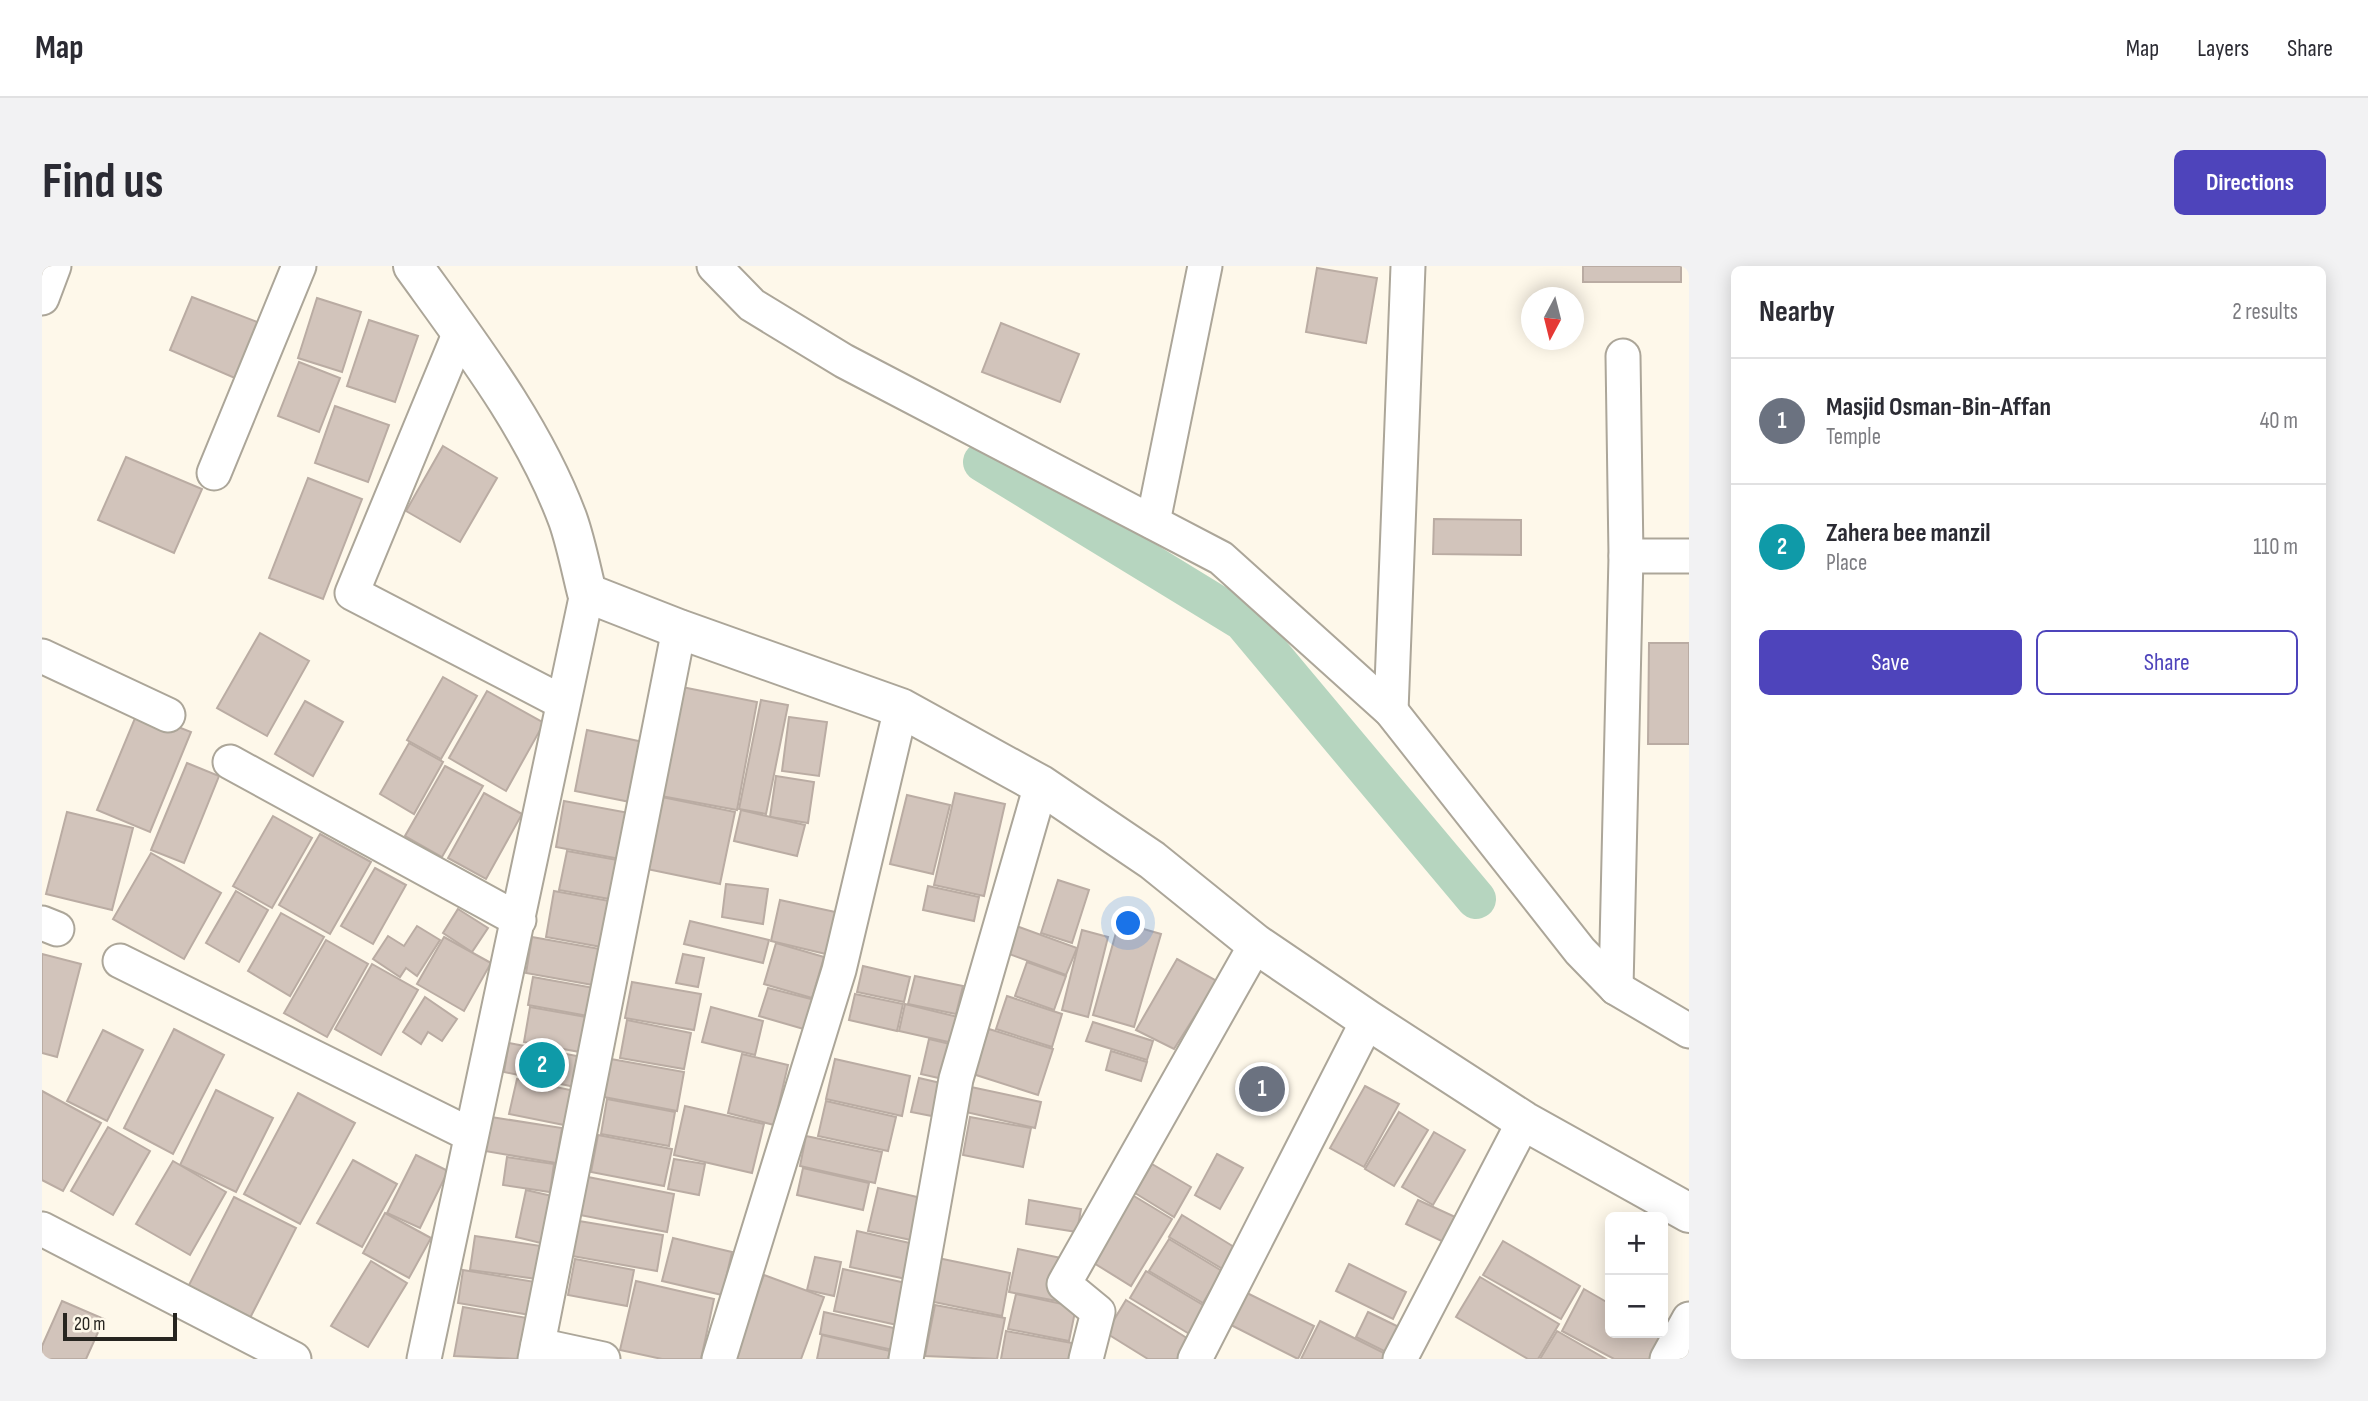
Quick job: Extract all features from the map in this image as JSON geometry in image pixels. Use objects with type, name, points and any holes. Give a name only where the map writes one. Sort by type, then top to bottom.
[{"type":"street","points":[[42,298],[54,266]]},
{"type":"street","points":[[214,473],[299,266]]},
{"type":"street","points":[[413,266],[460,332],[537,453],[568,521],[587,593],[424,1359]]},
{"type":"street","points":[[714,266],[752,305],[844,361],[1221,558],[1391,711],[1580,951],[1616,988],[1689,1031]]},
{"type":"street","points":[[1153,522],[1205,266]]},
{"type":"street","points":[[1391,711],[1408,266]]},
{"type":"street","points":[[460,332],[352,593],[562,702]]},
{"type":"street","points":[[1616,988],[1626,556],[1623,356]]},
{"type":"street","points":[[1626,556],[1689,556]]},
{"type":"street","points":[[587,593],[678,629],[901,708],[1041,785],[1152,860],[1256,944],[1368,1020],[1524,1121],[1689,1213]]},
{"type":"street","points":[[603,1359],[536,1352],[678,629]]},
{"type":"street","points":[[42,656],[167,715]]},
{"type":"street","points":[[719,1359],[839,970],[901,708]]},
{"type":"street","points":[[230,762],[519,920]]},
{"type":"street","points":[[906,1359],[956,1079],[1041,785]]},
{"type":"street","points":[[1086,1359],[1098,1312],[1064,1284],[1256,944]]},
{"type":"street","points":[[120,961],[471,1135]]},
{"type":"street","points":[[1195,1359],[1368,1020]]},
{"type":"street","points":[[1400,1359],[1524,1121]]},
{"type":"street","points":[[42,1229],[294,1359]]},
{"type":"street","points":[[1667,1359],[1689,1319]]},
{"type":"building","points":[[1583,266],[1681,266],[1681,282],[1583,282]]},
{"type":"building","points":[[1317,268],[1377,278],[1366,343],[1306,332]]},
{"type":"building","points":[[192,297],[273,328],[244,382],[170,350]]},
{"type":"building","points":[[317,298],[361,312],[342,372],[298,358]]},
{"type":"building","points":[[369,320],[418,336],[395,402],[347,386]]},
{"type":"building","points":[[1001,323],[1079,354],[1060,402],[982,372]]},
{"type":"building","points":[[299,362],[340,378],[319,432],[278,416]]},
{"type":"building","points":[[335,406],[389,425],[368,482],[315,463]]},
{"type":"building","points":[[443,446],[497,478],[460,542],[406,511]]},
{"type":"building","points":[[126,457],[202,489],[174,553],[98,520]]},
{"type":"building","points":[[308,478],[362,499],[323,599],[269,578]]},
{"type":"building","points":[[1434,519],[1521,520],[1521,555],[1433,554]]},
{"type":"building","points":[[260,633],[309,661],[267,736],[217,708]]},
{"type":"building","points":[[1649,643],[1689,643],[1689,744],[1648,744]]},
{"type":"building","points":[[443,677],[477,696],[441,759],[407,740]]},
{"type":"building","points":[[682,687],[757,702],[737,810],[661,796]]},
{"type":"building","points":[[487,691],[544,723],[506,791],[449,758]]},
{"type":"building","points":[[761,700],[788,705],[766,814],[739,809]]},
{"type":"building","points":[[305,701],[343,722],[313,776],[275,754]]},
{"type":"building","points":[[138,711],[191,732],[150,832],[97,810]]},
{"type":"building","points":[[789,717],[827,722],[819,776],[782,771]]},
{"type":"building","points":[[587,730],[648,743],[635,803],[575,791]]},
{"type":"building","points":[[409,743],[443,762],[414,814],[380,794]]},
{"type":"building","points":[[187,763],[219,776],[184,863],[151,850]]},
{"type":"building","points":[[445,766],[483,786],[442,857],[405,836]]},
{"type":"building","points":[[776,776],[814,782],[808,823],[770,817]]},
{"type":"building","points":[[484,793],[522,814],[486,879],[448,858]]},
{"type":"building","points":[[955,793],[1005,804],[984,896],[934,885]]},
{"type":"building","points":[[907,795],[950,805],[933,874],[890,864]]},
{"type":"building","points":[[657,796],[735,812],[720,884],[642,868]]},
{"type":"building","points":[[564,801],[629,813],[620,859],[556,847]]},
{"type":"building","points":[[741,810],[805,825],[797,856],[734,841]]},
{"type":"building","points":[[67,812],[133,828],[112,910],[46,894]]},
{"type":"building","points":[[273,816],[312,838],[272,908],[233,886]]},
{"type":"building","points":[[320,834],[371,862],[330,934],[279,905]]},
{"type":"building","points":[[567,851],[623,861],[615,900],[559,890]]},
{"type":"building","points":[[151,853],[221,893],[184,959],[113,919]]},
{"type":"building","points":[[375,868],[406,885],[373,944],[341,926]]},
{"type":"building","points":[[1058,880],[1089,890],[1072,943],[1041,933]]},
{"type":"building","points":[[726,884],[768,889],[763,924],[722,917]]},
{"type":"building","points":[[928,886],[979,897],[974,921],[923,910]]},
{"type":"building","points":[[236,891],[268,910],[239,962],[206,943]]},
{"type":"building","points":[[554,891],[615,902],[607,948],[546,937]]},
{"type":"building","points":[[780,900],[840,913],[830,955],[771,941]]},
{"type":"building","points":[[458,909],[488,928],[472,952],[443,933]]},
{"type":"building","points":[[281,913],[324,937],[290,996],[248,971]]},
{"type":"building","points":[[690,921],[769,940],[763,963],[684,944]]},
{"type":"building","points":[[1119,922],[1161,934],[1134,1027],[1093,1015]]},
{"type":"building","points":[[1011,924],[1077,948],[1066,975],[1001,951]]},
{"type":"building","points":[[417,926],[440,940],[417,976],[406,968],[400,977],[373,959],[388,936],[404,946]]},
{"type":"building","points":[[1082,930],[1108,937],[1088,1017],[1062,1010]]},
{"type":"building","points":[[444,937],[491,963],[464,1011],[417,984]]},
{"type":"building","points":[[532,937],[600,949],[593,985],[526,973]]},
{"type":"building","points":[[326,940],[368,964],[327,1037],[284,1013]]},
{"type":"building","points":[[776,943],[824,957],[812,998],[764,984]]},
{"type":"building","points":[[42,954],[81,964],[57,1057],[42,1053]]},
{"type":"building","points":[[683,954],[704,958],[698,987],[676,983]]},
{"type":"building","points":[[1177,959],[1217,981],[1174,1049],[1136,1030]]},
{"type":"building","points":[[1027,962],[1066,976],[1054,1010],[1015,996]]},
{"type":"building","points":[[372,964],[418,990],[381,1055],[335,1029]]},
{"type":"building","points":[[863,966],[910,977],[904,1002],[857,992]]},
{"type":"building","points":[[915,976],[963,986],[956,1014],[908,1004]]},
{"type":"building","points":[[533,977],[594,988],[588,1016],[528,1005]]},
{"type":"building","points":[[632,982],[701,994],[694,1030],[625,1018]]},
{"type":"building","points":[[768,988],[815,1000],[807,1030],[759,1016]]},
{"type":"building","points":[[855,994],[903,1004],[897,1031],[849,1020]]},
{"type":"building","points":[[1007,996],[1062,1014],[1052,1047],[996,1029]]},
{"type":"building","points":[[425,997],[457,1019],[442,1041],[428,1032],[421,1044],[403,1032]]},
{"type":"building","points":[[905,1004],[958,1017],[953,1043],[899,1031]]},
{"type":"building","points":[[530,1007],[586,1017],[580,1052],[524,1042]]},
{"type":"building","points":[[711,1007],[763,1021],[755,1055],[702,1042]]},
{"type":"building","points":[[627,1020],[691,1033],[684,1069],[620,1058]]},
{"type":"building","points":[[1093,1022],[1153,1041],[1147,1060],[1086,1041]]},
{"type":"building","points":[[174,1029],[224,1055],[173,1154],[124,1128]]},
{"type":"building","points":[[989,1029],[1053,1049],[1038,1095],[973,1074]]},
{"type":"building","points":[[103,1030],[143,1050],[107,1121],[67,1101]]},
{"type":"building","points":[[929,1039],[950,1044],[943,1079],[921,1074]]},
{"type":"building","points":[[509,1043],[582,1057],[575,1087],[504,1072]]},
{"type":"building","points":[[1111,1051],[1147,1062],[1141,1081],[1106,1070]]},
{"type":"building","points":[[742,1054],[788,1065],[774,1125],[728,1113]]},
{"type":"building","points":[[611,1059],[684,1072],[677,1111],[604,1097]]},
{"type":"building","points":[[835,1059],[910,1076],[902,1116],[826,1099]]},
{"type":"building","points":[[919,1078],[945,1084],[937,1117],[911,1112]]},
{"type":"building","points":[[517,1079],[575,1091],[569,1126],[509,1114]]},
{"type":"building","points":[[1365,1086],[1399,1104],[1364,1167],[1330,1148]]},
{"type":"building","points":[[971,1087],[1041,1102],[1035,1128],[966,1112]]},
{"type":"building","points":[[216,1090],[273,1118],[236,1192],[180,1165]]},
{"type":"building","points":[[42,1091],[101,1123],[63,1191],[42,1180]]},
{"type":"building","points":[[298,1093],[355,1123],[300,1224],[244,1194]]},
{"type":"building","points":[[607,1099],[675,1112],[669,1146],[601,1134]]},
{"type":"building","points":[[826,1101],[896,1117],[888,1151],[818,1136]]},
{"type":"building","points":[[685,1106],[764,1124],[752,1173],[674,1155]]},
{"type":"building","points":[[1399,1112],[1428,1130],[1394,1186],[1365,1169]]},
{"type":"building","points":[[491,1117],[562,1128],[556,1163],[485,1151]]},
{"type":"building","points":[[970,1117],[1031,1128],[1023,1167],[963,1155]]},
{"type":"building","points":[[108,1127],[150,1151],[113,1215],[71,1191]]},
{"type":"building","points":[[1434,1132],[1465,1150],[1433,1205],[1402,1187]]},
{"type":"building","points":[[598,1135],[672,1149],[664,1186],[591,1172]]},
{"type":"building","points":[[806,1136],[882,1152],[875,1183],[800,1166]]},
{"type":"building","points":[[1217,1154],[1243,1168],[1220,1209],[1195,1195]]},
{"type":"building","points":[[416,1155],[448,1171],[420,1228],[387,1213]]},
{"type":"building","points":[[507,1157],[554,1164],[550,1192],[503,1185]]},
{"type":"building","points":[[674,1159],[705,1164],[699,1195],[668,1189]]},
{"type":"building","points":[[353,1160],[397,1184],[362,1247],[317,1223]]},
{"type":"building","points":[[173,1161],[226,1192],[190,1255],[136,1224]]},
{"type":"building","points":[[1152,1164],[1191,1187],[1174,1217],[1135,1193]]},
{"type":"building","points":[[803,1168],[869,1183],[863,1210],[797,1195]]},
{"type":"building","points":[[588,1177],[674,1194],[667,1232],[580,1215]]},
{"type":"building","points":[[878,1188],[926,1199],[916,1241],[868,1231]]},
{"type":"building","points":[[526,1190],[552,1196],[541,1243],[516,1237]]},
{"type":"building","points":[[1124,1190],[1172,1219],[1131,1286],[1084,1257]]},
{"type":"building","points":[[234,1197],[296,1228],[249,1320],[187,1289]]},
{"type":"building","points":[[1029,1200],[1081,1209],[1077,1232],[1026,1224]]},
{"type":"building","points":[[1418,1200],[1464,1221],[1452,1246],[1406,1224]]},
{"type":"building","points":[[385,1213],[431,1238],[409,1278],[363,1253]]},
{"type":"building","points":[[1182,1215],[1239,1250],[1226,1271],[1169,1237]]},
{"type":"building","points":[[579,1221],[663,1235],[657,1271],[572,1256]]},
{"type":"building","points":[[857,1231],[914,1244],[906,1279],[850,1267]]},
{"type":"building","points":[[475,1236],[541,1246],[537,1279],[470,1270]]},
{"type":"building","points":[[673,1238],[732,1252],[722,1295],[662,1281]]},
{"type":"building","points":[[1169,1239],[1222,1271],[1203,1303],[1149,1271]]},
{"type":"building","points":[[1503,1241],[1580,1286],[1561,1319],[1483,1275]]},
{"type":"building","points":[[1018,1249],[1066,1259],[1057,1301],[1009,1292]]},
{"type":"building","points":[[815,1257],[841,1262],[834,1296],[807,1290]]},
{"type":"building","points":[[938,1258],[1010,1273],[1002,1316],[929,1301]]},
{"type":"building","points":[[575,1259],[634,1270],[627,1306],[568,1295]]},
{"type":"building","points":[[371,1261],[407,1283],[368,1347],[331,1326]]},
{"type":"building","points":[[1349,1264],[1406,1292],[1393,1319],[1336,1291]]},
{"type":"building","points":[[843,1269],[906,1283],[897,1325],[834,1311]]},
{"type":"building","points":[[463,1270],[535,1282],[530,1315],[458,1303]]},
{"type":"building","points":[[1146,1271],[1208,1308],[1191,1335],[1130,1298]]},
{"type":"building","points":[[764,1275],[824,1297],[801,1359],[732,1359]]},
{"type":"building","points":[[1480,1277],[1559,1324],[1538,1359],[1528,1359],[1456,1317]]},
{"type":"building","points":[[636,1281],[714,1299],[701,1359],[662,1359],[620,1350]]},
{"type":"building","points":[[1584,1289],[1605,1301],[1605,1338],[1667,1338],[1656,1359],[1614,1359],[1562,1331]]},
{"type":"building","points":[[1245,1292],[1314,1326],[1298,1359],[1229,1324]]},
{"type":"building","points":[[1016,1294],[1076,1307],[1069,1341],[1008,1329]]},
{"type":"building","points":[[1126,1300],[1190,1340],[1178,1359],[1148,1359],[1106,1333]]},
{"type":"building","points":[[62,1301],[104,1319],[86,1359],[42,1359],[42,1346]]},
{"type":"building","points":[[935,1305],[1005,1318],[997,1359],[925,1356]]},
{"type":"building","points":[[463,1307],[527,1318],[520,1359],[454,1356]]},
{"type":"building","points":[[824,1312],[898,1329],[893,1350],[820,1334]]},
{"type":"building","points":[[1368,1312],[1405,1330],[1392,1355],[1356,1337]]},
{"type":"building","points":[[1320,1321],[1388,1355],[1386,1359],[1301,1359]]},
{"type":"building","points":[[1006,1331],[1072,1343],[1069,1359],[1001,1359]]},
{"type":"building","points":[[1557,1331],[1606,1359],[1540,1359]]},
{"type":"building","points":[[822,1335],[890,1351],[888,1359],[817,1359]]},
{"type":"waterway","points":[[983,462],[1243,621],[1476,899]]},
{"type":"place","name":"Zahera bee manzil","points":[[542,1065]]},
{"type":"place","name":"Masjid Osman-Bin-Affan","points":[[1262,1089]]}]
